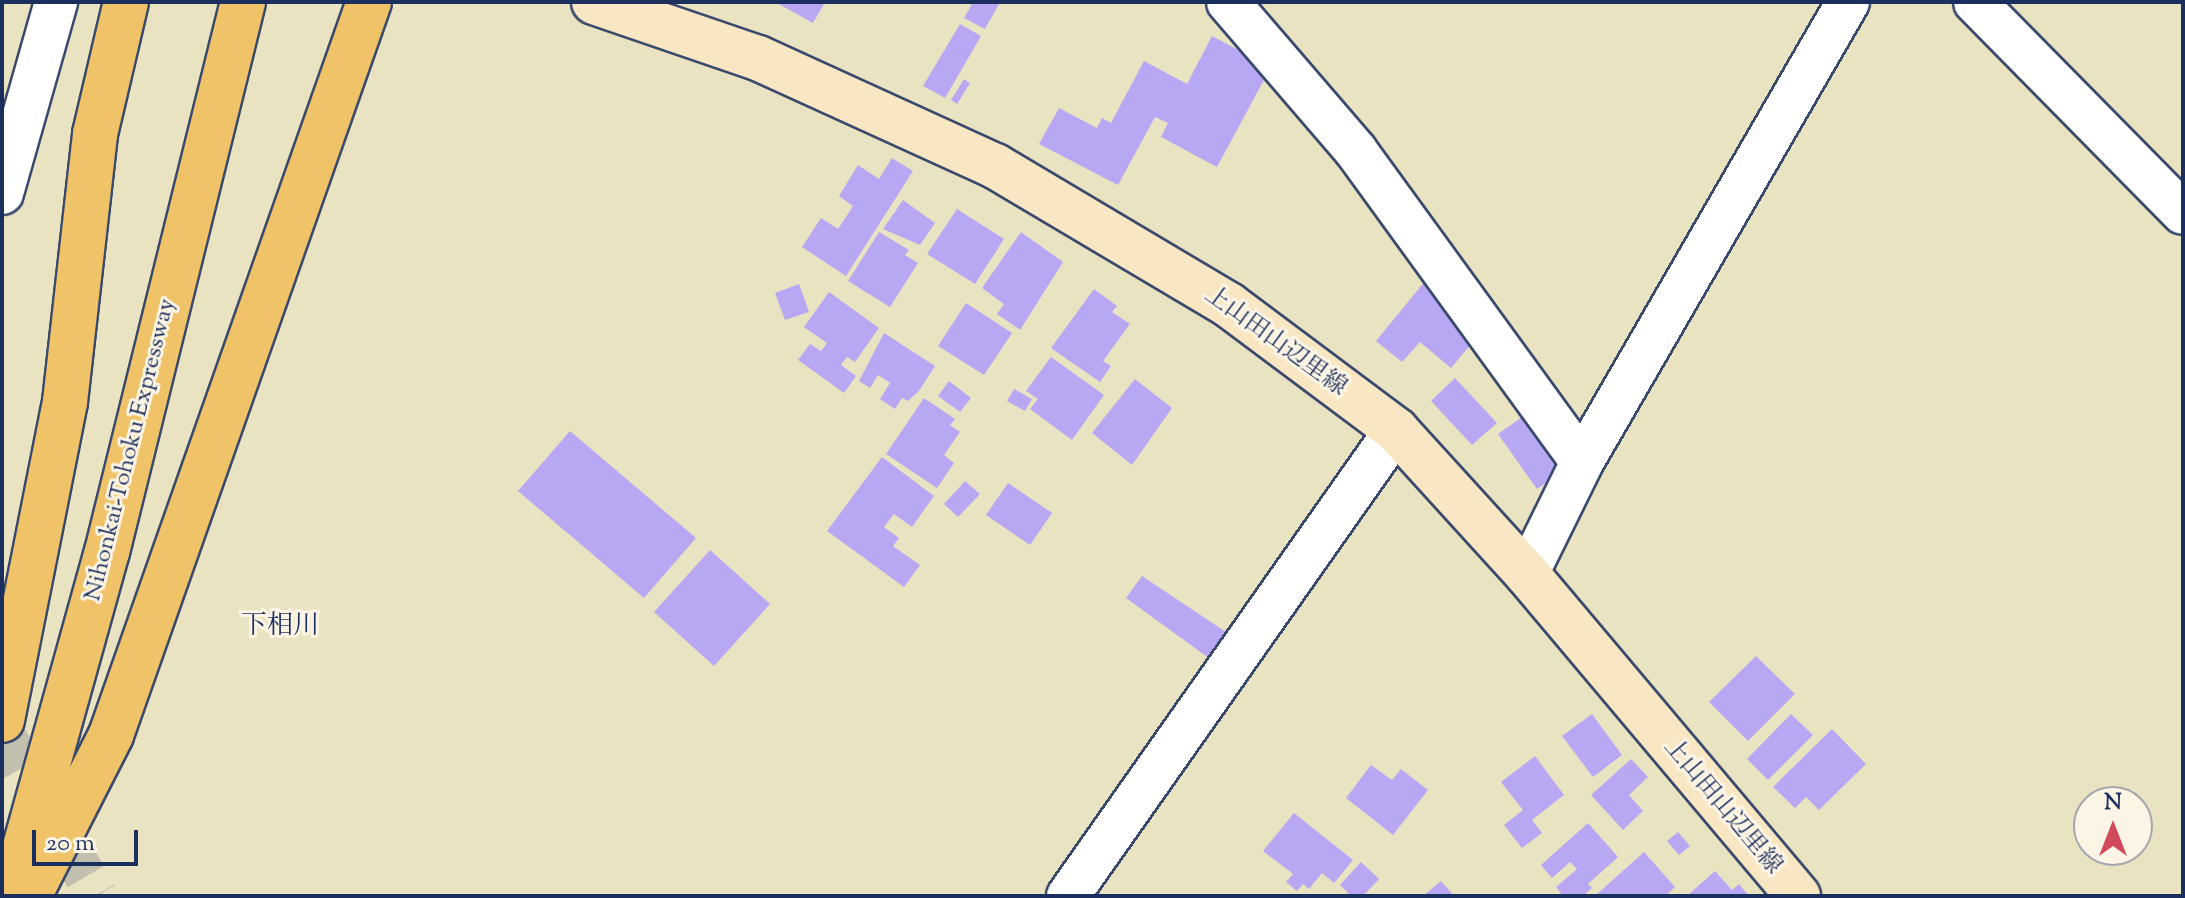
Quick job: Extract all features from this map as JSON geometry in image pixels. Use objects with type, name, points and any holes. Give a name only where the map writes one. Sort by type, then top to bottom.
[{"type":"highway","points":[[2,720],[65,402],[95,134],[126,2]]},
{"type":"highway","points":[[29,896],[111,735],[369,2]]},
{"type":"highway","name":"Nihonkai-Tohoku Expressway","points":[[11,896],[107,552],[240,15]]},
{"type":"main road","name":"上山田山辺里線","points":[[594,2],[758,58],[995,166],[1229,305],[1396,430],[1527,574],[1798,896]]},
{"type":"street","points":[[2,193],[56,2]]},
{"type":"street","points":[[1228,2],[1356,151],[1582,462]]},
{"type":"street","points":[[1527,574],[1582,462],[1848,2]]},
{"type":"street","points":[[1975,2],[2183,213]]},
{"type":"street","points":[[1068,896],[1396,430]]},
{"type":"building","points":[[775,2],[825,2],[813,23]]},
{"type":"building","points":[[973,2],[1000,2],[985,29],[964,18]]},
{"type":"building","points":[[960,24],[981,36],[945,98],[923,86]]},
{"type":"building","points":[[1212,36],[1271,67],[1217,167],[1161,137],[1168,123],[1155,117],[1118,185],[1039,144],[1059,108],[1097,128],[1102,118],[1111,123],[1144,61],[1187,84]]},
{"type":"building","points":[[964,79],[970,83],[957,104],[951,100]]},
{"type":"building","points":[[892,158],[913,171],[846,276],[802,247],[821,218],[838,229],[853,206],[839,196],[858,165],[879,179]]},
{"type":"building","points":[[903,200],[935,223],[920,245],[883,229]]},
{"type":"building","points":[[957,209],[1004,239],[975,284],[927,254]]},
{"type":"building","points":[[879,232],[909,250],[905,255],[918,263],[890,307],[848,281]]},
{"type":"building","points":[[1021,232],[1063,262],[1020,330],[997,314],[1004,304],[982,288]]},
{"type":"building","points":[[1430,275],[1477,337],[1451,368],[1420,342],[1402,362],[1376,341]]},
{"type":"building","points":[[799,284],[809,312],[785,320],[775,293]]},
{"type":"building","points":[[1094,289],[1117,306],[1112,312],[1130,324],[1103,361],[1111,366],[1100,382],[1051,348]]},
{"type":"building","points":[[829,292],[879,328],[855,362],[847,357],[841,365],[856,376],[844,393],[798,360],[810,344],[821,351],[827,343],[804,327]]},
{"type":"building","points":[[966,303],[1012,333],[984,375],[938,346]]},
{"type":"building","points":[[884,333],[935,366],[919,391],[908,401],[902,398],[895,409],[880,399],[890,383],[878,375],[870,388],[859,381]]},
{"type":"building","points":[[1051,357],[1104,395],[1072,440],[1030,409],[1038,399],[1026,391]]},
{"type":"building","points":[[1455,378],[1497,423],[1472,445],[1431,401]]},
{"type":"building","points":[[1135,379],[1172,408],[1132,465],[1092,433]]},
{"type":"building","points":[[949,381],[971,398],[960,412],[938,396]]},
{"type":"building","points":[[1014,389],[1032,399],[1025,411],[1007,401]]},
{"type":"building","points":[[924,398],[955,419],[950,425],[960,432],[944,455],[954,463],[937,488],[886,454]]},
{"type":"building","points":[[1535,408],[1575,463],[1537,489],[1498,434]]},
{"type":"building","points":[[570,431],[696,538],[644,598],[518,491]]},
{"type":"building","points":[[882,457],[934,496],[912,527],[894,514],[884,527],[899,538],[893,546],[920,565],[904,587],[827,531]]},
{"type":"building","points":[[965,481],[980,494],[958,517],[944,504]]},
{"type":"building","points":[[1008,483],[1052,513],[1030,545],[986,515]]},
{"type":"building","points":[[710,550],[770,604],[714,666],[654,612]]},
{"type":"building","points":[[1142,576],[1235,638],[1217,664],[1126,598]]},
{"type":"building","points":[[1756,656],[1795,694],[1748,741],[1709,702]]},
{"type":"building","points":[[1592,714],[1622,755],[1593,777],[1562,736]]},
{"type":"building","points":[[1791,714],[1813,735],[1768,780],[1747,759]]},
{"type":"building","points":[[1832,729],[1866,764],[1819,810],[1806,797],[1795,808],[1773,787]]},
{"type":"building","points":[[1535,756],[1564,795],[1532,820],[1542,833],[1522,848],[1504,825],[1523,810],[1501,782]]},
{"type":"building","points":[[1631,759],[1648,777],[1629,795],[1643,811],[1623,830],[1591,795]]},
{"type":"building","points":[[1371,765],[1392,780],[1401,769],[1428,790],[1393,835],[1346,798]]},
{"type":"building","points":[[1294,813],[1353,860],[1334,883],[1322,873],[1309,889],[1303,884],[1297,891],[1286,882],[1293,874],[1263,851]]},
{"type":"building","points":[[1588,823],[1618,857],[1588,884],[1592,888],[1583,896],[1563,896],[1556,887],[1577,869],[1570,862],[1552,878],[1541,865]]},
{"type":"building","points":[[1678,832],[1690,846],[1679,855],[1667,841]]},
{"type":"building","points":[[1644,852],[1675,887],[1665,896],[1595,896]]},
{"type":"building","points":[[1361,862],[1379,879],[1363,896],[1351,896],[1340,885]]},
{"type":"building","points":[[1715,871],[1732,890],[1739,884],[1749,896],[1687,896]]},
{"type":"building","points":[[1441,881],[1454,896],[1423,896]]},
{"type":"tunnel","points":[[2,731],[97,896]]},
{"type":"district","name":"下相川","points":[[280,627]]}]
